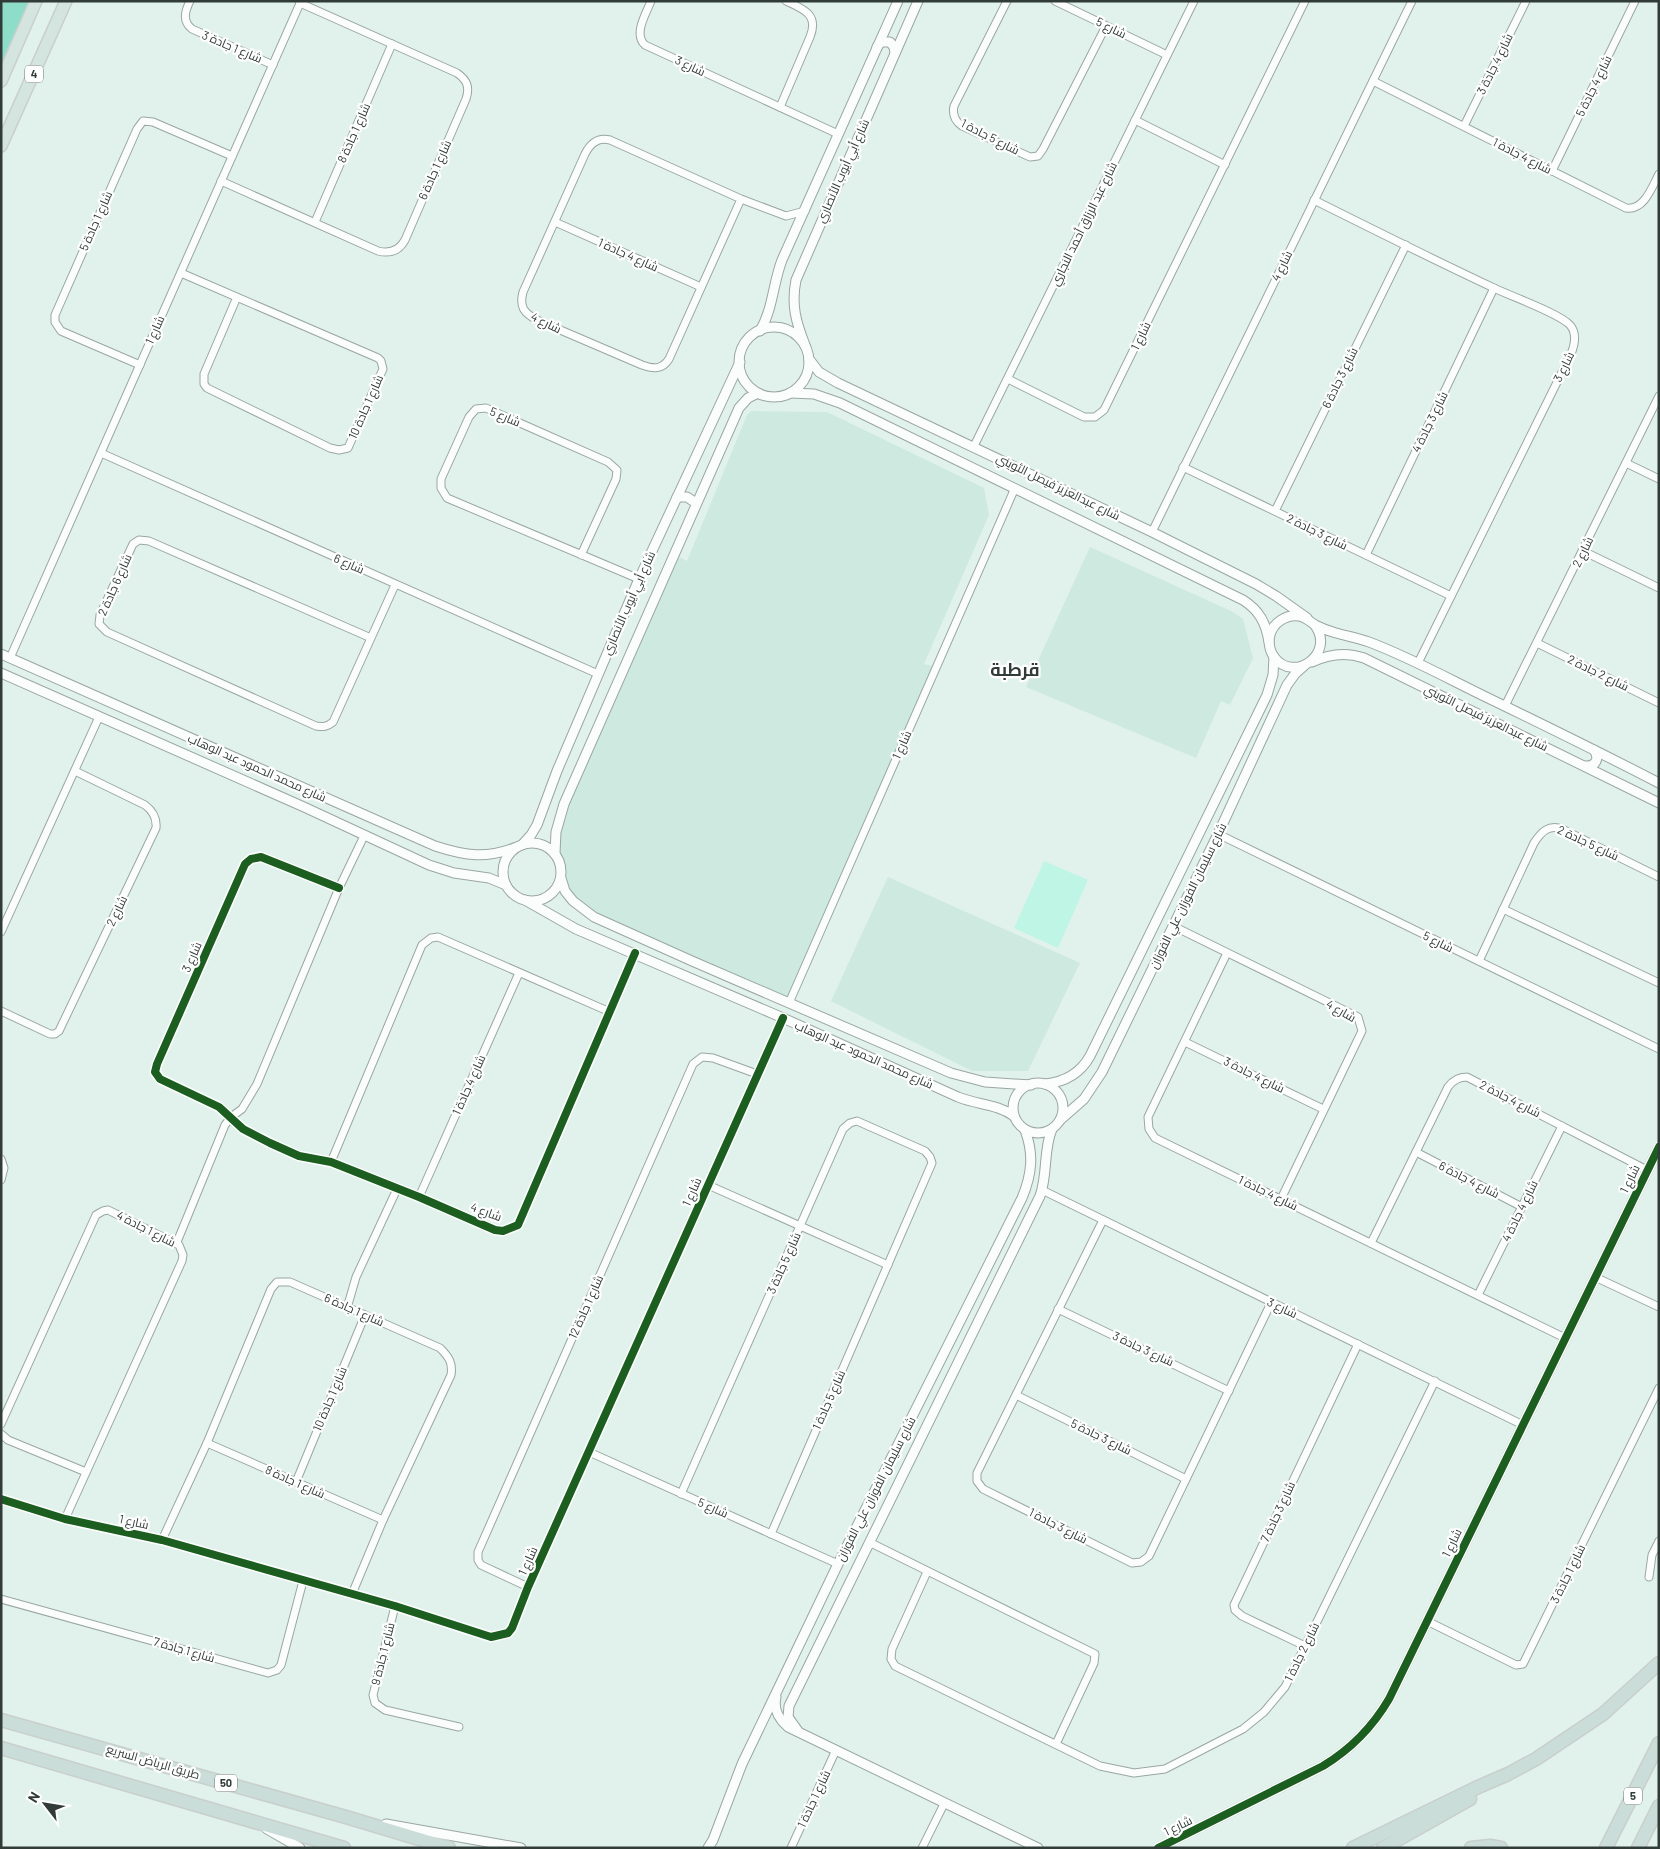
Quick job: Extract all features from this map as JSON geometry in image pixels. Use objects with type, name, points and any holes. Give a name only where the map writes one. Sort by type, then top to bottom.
[{"type":"highway","name":"4","points":[[1,81],[36,1]]},
{"type":"highway","name":"4","points":[[1,146],[66,1]]},
{"type":"highway","points":[[1382,1848],[1480,1793],[1597,1719],[1659,1663]]},
{"type":"highway","name":"طريق الرياض السريع","points":[[1,1720],[346,1817],[449,1848]]},
{"type":"highway","name":"5","points":[[1606,1848],[1659,1743]]},
{"type":"highway","name":"50","points":[[3,1749],[344,1848]]},
{"type":"highway","points":[[1353,1848],[1478,1786],[1508,1774]]},
{"type":"highway","name":"5","points":[[1638,1848],[1659,1806]]},
{"type":"highway","points":[[1471,1848],[1490,1846],[1501,1848]]},
{"type":"street","name":"شارع 1 جادة 3","points":[[190,1],[185,18],[187,24],[192,29],[273,65]]},
{"type":"street","name":"شارع 3","points":[[651,1],[640,31],[642,44],[838,134]]},
{"type":"street","points":[[780,107],[814,26],[808,13],[786,1]]},
{"type":"street","name":"شارع أبي أيوب الأنصاري","points":[[760,331],[770,309],[777,273],[898,1]]},
{"type":"street","name":"شارع أبي أيوب الأنصاري","points":[[805,345],[794,314],[793,297],[796,280],[918,1]]},
{"type":"street","name":"شارع 5 جادة 1","points":[[1007,1],[954,106],[953,114],[956,121],[962,126],[1030,157],[1038,156],[1043,149],[1106,26]]},
{"type":"street","name":"شارع 5","points":[[1055,1],[1167,55]]},
{"type":"street","name":"شارع عبد الرزاق أحمد النجاري","points":[[974,446],[1194,1]]},
{"type":"street","name":"شارع 1","points":[[1008,379],[1084,417],[1094,417],[1104,410],[1305,1]]},
{"type":"street","name":"شارع 4","points":[[1152,532],[1412,1]]},
{"type":"street","name":"شارع 4 جادة 3","points":[[1464,126],[1526,1]]},
{"type":"street","name":"شارع 4 جادة 5","points":[[1552,171],[1635,1]]},
{"type":"street","name":"شارع 1","points":[[6,656],[101,453],[300,2]]},
{"type":"street","name":"شارع 1 جادة 6","points":[[221,181],[375,249],[386,252],[394,251],[400,247],[409,230],[466,99],[468,90],[464,79],[457,73],[300,2]]},
{"type":"street","points":[[891,17],[891,22],[896,28],[903,28],[908,23]]},
{"type":"street","points":[[877,47],[881,42],[887,42],[894,47],[895,52]]},
{"type":"street","name":"شارع 1 جادة 8","points":[[315,222],[392,44]]},
{"type":"street","name":"شارع 4 جادة 1","points":[[1373,82],[1622,206],[1631,208],[1644,201],[1659,174]]},
{"type":"street","points":[[1135,120],[1225,165]]},
{"type":"street","name":"شارع 1 جادة 5","points":[[140,366],[61,331],[55,322],[54,315],[137,129],[143,121],[153,122],[232,156]]},
{"type":"street","name":"شارع 4","points":[[741,199],[670,359],[659,368],[642,365],[537,320],[525,312],[521,304],[521,299],[585,154],[591,145],[601,139],[610,140],[741,199],[786,216]]},
{"type":"street","name":"شارع 3","points":[[1314,200],[1565,321],[1571,326],[1575,341],[1571,354],[1418,663]]},
{"type":"street","points":[[794,234],[792,224],[786,216],[806,210]]},
{"type":"street","name":"شارع 4 جادة 1","points":[[555,222],[701,287]]},
{"type":"street","name":"شارع 3 جادة 6","points":[[1275,511],[1406,245]]},
{"type":"street","name":"شارع 1 جادة 10","points":[[180,273],[237,297],[381,360],[383,369],[348,448],[340,450],[330,448],[207,388],[204,384],[204,374],[237,297]]},
{"type":"street","name":"شارع 3 جادة 4","points":[[1366,555],[1494,288]]},
{"type":"street","points":[[775,327],[787,330],[797,336],[805,345],[809,359],[809,368],[804,380],[795,390],[783,396],[772,397],[758,393],[746,382],[741,372],[741,352],[753,335],[775,327]]},
{"type":"street","name":"شارع عبدالعزيز فيصل الثويني","points":[[809,359],[815,368],[832,380],[974,446],[1264,588],[1307,618]]},
{"type":"street","name":"شارع أبي أيوب الأنصاري","points":[[520,846],[531,835],[536,825],[639,579],[740,362]]},
{"type":"street","name":"شارع أبي أيوب الأنصاري","points":[[555,853],[556,832],[564,804],[696,503],[739,408],[748,398],[758,393]]},
{"type":"street","name":"شارع عبدالعزيز فيصل الثويني","points":[[790,393],[814,394],[840,403],[1243,600],[1255,609],[1263,620],[1269,642]]},
{"type":"street","name":"شارع 2","points":[[1505,706],[1659,396]]},
{"type":"street","name":"شارع 5","points":[[581,555],[616,479],[616,470],[608,462],[486,408],[476,409],[469,417],[441,479],[441,488],[447,498],[581,555],[639,579]]},
{"type":"street","name":"شارع 6","points":[[101,453],[598,674]]},
{"type":"street","points":[[1626,463],[1659,479]]},
{"type":"street","name":"شارع 3 جادة 2","points":[[1183,467],[1451,596]]},
{"type":"street","name":"شارع 1","points":[[789,1003],[1015,488]]},
{"type":"street","points":[[677,496],[687,497],[696,503]]},
{"type":"street","name":"شارع 6 جادة 2","points":[[371,638],[149,541],[139,540],[133,544],[100,615],[99,624],[107,632],[316,726],[323,727],[329,726],[333,722],[395,585]]},
{"type":"street","points":[[1583,551],[1659,588]]},
{"type":"street","points":[[1298,616],[1307,618],[1314,624],[1319,633],[1321,642],[1319,652],[1308,664],[1298,667],[1287,666],[1274,657],[1269,642],[1273,628],[1284,618],[1298,616]]},
{"type":"street","name":"شارع عبدالعزيز فيصل الثويني","points":[[1314,624],[1336,633],[1369,642],[1418,663],[1659,783]]},
{"type":"street","name":"شارع 2 جادة 2","points":[[1537,643],[1659,702]]},
{"type":"street","name":"شارع عبدالعزيز فيصل الثويني","points":[[1308,664],[1335,655],[1356,655],[1659,803]]},
{"type":"street","name":"شارع محمد الحمود عبد الوهاب","points":[[6,656],[310,792],[455,853],[488,856],[520,846]]},
{"type":"street","name":"شارع سليمان الفوزان علي الفوزان","points":[[1045,1084],[1068,1078],[1081,1069],[1090,1056],[1270,688],[1274,657]]},
{"type":"street","name":"شارع سليمان الفوزان علي الفوزان","points":[[1060,1120],[1084,1099],[1097,1082],[1290,681],[1295,674],[1308,664]]},
{"type":"street","name":"شارع محمد الحمود عبد الوهاب","points":[[2,675],[304,807],[429,865],[454,873],[489,878],[506,885]]},
{"type":"street","points":[[1,932],[99,717]]},
{"type":"street","points":[[1247,734],[1256,736],[1262,742]]},
{"type":"street","points":[[1585,766],[1594,765],[1597,757],[1594,750]]},
{"type":"street","points":[[1610,778],[1608,770],[1613,763],[1618,762]]},
{"type":"street","name":"شارع 2","points":[[1,1010],[50,1034],[55,1034],[60,1030],[156,828],[157,820],[152,810],[145,805],[75,771]]},
{"type":"street","points":[[304,807],[310,801],[310,792]]},
{"type":"street","points":[[325,817],[325,808],[333,802]]},
{"type":"street","name":"شارع 5 جادة 2","points":[[1479,961],[1536,840],[1543,832],[1552,827],[1562,829],[1659,877]]},
{"type":"street","name":"شارع 5","points":[[1218,834],[1659,1049]]},
{"type":"street","points":[[177,1242],[225,1125],[231,1117],[242,1109],[257,1084],[364,836]]},
{"type":"street","points":[[532,843],[542,844],[555,853],[561,868],[561,878],[557,888],[545,898],[535,901],[525,900],[512,893],[506,885],[504,876],[505,862],[510,853],[520,846],[532,843]]},
{"type":"street","name":"شارع 3","points":[[231,1117],[219,1107],[160,1079],[155,1072],[245,864],[251,859],[261,857],[340,888]]},
{"type":"street","name":"شارع محمد الحمود عبد الوهاب","points":[[561,878],[565,891],[594,917],[789,1003],[960,1077],[1001,1084],[1031,1084]]},
{"type":"street","name":"شارع محمد الحمود عبد الوهاب","points":[[525,900],[576,929],[783,1018],[958,1097],[996,1106],[1014,1116]]},
{"type":"street","points":[[1502,909],[1659,983]]},
{"type":"street","name":"شارع 4","points":[[1173,926],[1358,1017],[1361,1023],[1362,1031],[1281,1199]]},
{"type":"street","points":[[331,1162],[422,945],[431,938],[438,937],[610,1012]]},
{"type":"street","name":"شارع 4","points":[[231,1117],[243,1129],[299,1156],[331,1162],[495,1230],[503,1231],[518,1225],[635,953]]},
{"type":"street","name":"شارع 4 جادة 1","points":[[1227,953],[1148,1116],[1149,1130],[1154,1138],[1565,1338]]},
{"type":"street","name":"شارع 4 جادة 1","points":[[419,1197],[519,973]]},
{"type":"street","name":"شارع 1","points":[[1,1498],[65,1519],[162,1540],[395,1606],[491,1637],[508,1633],[512,1628],[528,1587],[783,1018]]},
{"type":"street","name":"شارع 4 جادة 3","points":[[1185,1042],[1323,1109]]},
{"type":"street","name":"شارع 1 جادة 12","points":[[528,1587],[481,1565],[478,1560],[478,1552],[685,1081],[693,1064],[702,1058],[712,1058],[757,1074]]},
{"type":"street","name":"شارع 4 جادة 2","points":[[1371,1243],[1448,1087],[1454,1080],[1460,1078],[1467,1077],[1648,1170]]},
{"type":"street","points":[[1031,1084],[1045,1084],[1056,1092],[1061,1100],[1063,1109],[1060,1120],[1052,1129],[1041,1133],[1032,1133],[1025,1130],[1019,1124],[1014,1116],[1013,1106],[1016,1097],[1023,1089],[1031,1084]]},
{"type":"street","name":"شارع 5 جادة 3","points":[[681,1494],[843,1129],[850,1123],[857,1121],[925,1150],[932,1163]]},
{"type":"street","name":"شارع 4 جادة 4","points":[[1478,1295],[1562,1126]]},
{"type":"street","name":"شارع سليمان الفوزان علي الفوزان","points":[[797,1688],[1042,1190],[1048,1141],[1052,1129]]},
{"type":"street","name":"شارع سليمان الفوزان علي الفوزان","points":[[708,1848],[713,1840],[742,1764],[838,1564],[1026,1188],[1032,1159],[1025,1130]]},
{"type":"street","name":"شارع 1","points":[[1158,1848],[1323,1766],[1347,1750],[1366,1732],[1382,1710],[1659,1146]]},
{"type":"street","name":"شارع 4 جادة 6","points":[[1416,1152],[1522,1207]]},
{"type":"street","points":[[1,1159],[4,1168],[1,1180]]},
{"type":"street","name":"شارع 5 جادة 1","points":[[771,1534],[932,1163]]},
{"type":"street","points":[[708,1185],[888,1265]]},
{"type":"street","points":[[347,1308],[358,1272],[397,1188]]},
{"type":"street","name":"شارع 3","points":[[1042,1190],[1522,1425]]},
{"type":"street","name":"شارع 1 جادة 4","points":[[1,1424],[96,1215],[104,1210],[108,1210],[177,1242],[181,1249],[182,1261],[65,1519]]},
{"type":"street","name":"شارع 3 جادة 1","points":[[1103,1220],[978,1473],[977,1480],[983,1489],[1132,1563],[1141,1562],[1149,1556],[1271,1303]]},
{"type":"street","points":[[1595,1277],[1659,1307]]},
{"type":"street","name":"شارع 1 جادة 6","points":[[162,1540],[207,1443],[271,1288],[277,1282],[290,1282],[440,1348],[453,1365],[451,1375],[383,1520],[352,1594]]},
{"type":"street","name":"شارع 3 جادة 3","points":[[1058,1309],[1229,1391]]},
{"type":"street","name":"شارع 1 جادة 10","points":[[296,1482],[365,1315]]},
{"type":"street","name":"شارع 3 جادة 7","points":[[1305,1646],[1242,1616],[1235,1610],[1234,1605],[1358,1344]]},
{"type":"street","name":"شارع 2 جادة 1","points":[[927,1572],[892,1649],[891,1659],[896,1666],[1100,1766],[1134,1773],[1165,1769],[1243,1729],[1264,1712],[1285,1687],[1434,1381]]},
{"type":"street","name":"شارع 1 جادة 3","points":[[1426,1621],[1516,1665],[1523,1664],[1659,1388]]},
{"type":"street","name":"شارع 3 جادة 5","points":[[1016,1395],[1186,1479]]},
{"type":"street","points":[[1,1434],[8,1440],[86,1472]]},
{"type":"street","name":"شارع 1 جادة 8","points":[[207,1443],[383,1520]]},
{"type":"street","name":"شارع 5","points":[[589,1452],[838,1564]]},
{"type":"street","points":[[890,1459],[893,1465],[899,1468],[906,1467],[908,1464]]},
{"type":"street","points":[[880,1480],[891,1480],[896,1489]]},
{"type":"street","points":[[1649,1577],[1652,1555],[1659,1541]]},
{"type":"street","points":[[869,1542],[1094,1654],[1094,1663],[1056,1744]]},
{"type":"street","name":"شارع 1 جادة 7","points":[[1,1599],[268,1673],[277,1670],[281,1665],[303,1581]]},
{"type":"street","name":"شارع 1 جادة 9","points":[[395,1606],[373,1695],[375,1704],[385,1710],[459,1727]]},
{"type":"street","points":[[797,1688],[788,1691],[780,1686],[775,1701],[778,1716],[788,1727],[1038,1848]]},
{"type":"street","points":[[797,1688],[787,1712],[788,1717],[798,1731]]},
{"type":"street","name":"شارع 1 جادة 1","points":[[791,1848],[836,1750]]},
{"type":"street","points":[[922,1848],[944,1804]]},
{"type":"street","points":[[346,1817],[521,1848]]},
{"type":"street","points":[[250,1820],[300,1848]]},
{"type":"shaded area","points":[[751,411],[827,412],[984,488],[989,515],[924,664],[936,667],[789,1003],[583,909],[561,878],[561,868],[555,853],[556,832],[673,554],[687,561],[747,415]]},
{"type":"shaded area","points":[[1090,547],[1231,611],[1243,619],[1253,658],[1230,705],[1221,701],[1196,758],[1026,687]]},
{"type":"shaded area","points":[[888,877],[1080,963],[1028,1071],[972,1071],[831,1001]]},
{"type":"green space","points":[[1,1],[29,1],[1,64]]},
{"type":"green space","points":[[1044,861],[1088,880],[1058,948],[1014,928]]},
{"type":"cycle path","points":[[339,888],[261,857],[251,859],[245,864],[155,1072],[160,1079],[219,1107],[243,1129],[270,1143],[299,1156],[331,1162],[495,1230],[503,1231],[518,1225],[635,953]]},
{"type":"cycle path","points":[[1,1499],[65,1519],[162,1540],[395,1606],[491,1637],[508,1633],[512,1628],[528,1587],[783,1018]]},
{"type":"cycle path","points":[[1158,1848],[1323,1766],[1352,1745],[1375,1719],[1389,1699],[1659,1147]]},
{"type":"district","name":"قرطبة","points":[[1015,670]]}]
